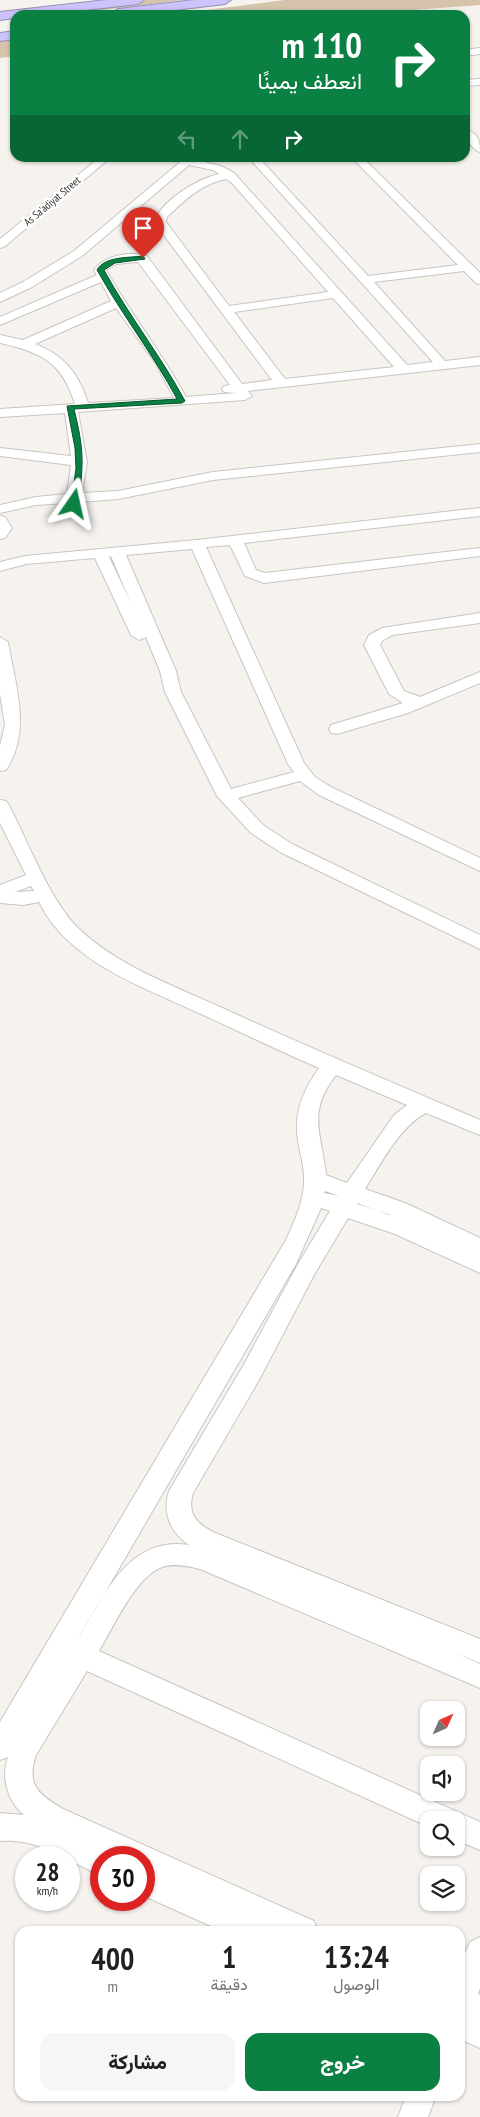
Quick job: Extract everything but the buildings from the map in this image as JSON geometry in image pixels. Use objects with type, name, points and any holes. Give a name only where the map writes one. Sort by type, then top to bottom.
[{"type":"highway","points":[[0,4],[43,0]]},
{"type":"highway","points":[[17,10],[100,0]]},
{"type":"highway","points":[[52,10],[138,0]]},
{"type":"highway","points":[[149,10],[231,1]]},
{"type":"highway","points":[[179,10],[231,1]]},
{"type":"street","points":[[470,135],[480,149]]},
{"type":"street","name":"As Sa'adiyat Street","points":[[0,245],[100,162]]},
{"type":"street","points":[[0,298],[46,276],[88,248],[186,162]]},
{"type":"street","points":[[198,162],[230,176],[403,370]]},
{"type":"street","points":[[258,162],[442,365]]},
{"type":"street","points":[[361,162],[475,273]]},
{"type":"street","points":[[230,176],[197,184],[160,220],[163,227],[281,383]]},
{"type":"street","points":[[173,398],[152,362],[152,352],[104,278],[101,268],[108,263],[143,258],[243,392]]},
{"type":"street","points":[[365,280],[475,273]]},
{"type":"street","points":[[0,321],[104,278]]},
{"type":"street","points":[[226,310],[336,294]]},
{"type":"street","points":[[25,344],[118,302]]},
{"type":"street","points":[[0,339],[42,350],[64,365],[73,378],[78,404],[80,462],[74,502]]},
{"type":"street","points":[[0,407],[78,404],[243,392],[281,383],[480,361]]},
{"type":"street","points":[[0,413],[78,404]]},
{"type":"street","points":[[0,509],[36,502],[118,500],[254,473],[479,451]]},
{"type":"street","points":[[0,452],[80,462]]},
{"type":"street","points":[[1,526],[32,510],[74,502]]},
{"type":"street","points":[[0,567],[25,560],[235,540],[480,512]]},
{"type":"street","points":[[235,540],[250,573],[264,578],[480,552]]},
{"type":"street","points":[[197,544],[296,764],[303,775],[325,791],[480,865]]},
{"type":"street","points":[[117,552],[132,606]]},
{"type":"street","points":[[100,554],[132,606],[154,653],[158,673],[173,692],[226,796],[257,829],[286,848],[480,943]]},
{"type":"street","points":[[0,556],[25,560]]},
{"type":"street","points":[[422,702],[405,699],[397,694],[372,645],[375,638],[388,631],[480,618]]},
{"type":"street","points":[[0,642],[13,725],[9,745],[0,766]]},
{"type":"street","points":[[337,729],[381,717],[480,677]]},
{"type":"street","points":[[226,796],[303,775]]},
{"type":"street","points":[[0,805],[39,887],[53,911],[72,933],[113,964],[332,1065],[428,1104],[480,1128]]},
{"type":"street","points":[[0,892],[39,887]]},
{"type":"street","points":[[0,897],[23,899],[39,887]]},
{"type":"street","points":[[0,1748],[275,1284],[300,1234],[314,1188],[307,1117],[318,1085],[332,1065]]},
{"type":"street","points":[[428,1104],[406,1115],[396,1126],[348,1200],[306,1270],[242,1388],[181,1491],[178,1501],[180,1520],[194,1535],[204,1540],[480,1651]]},
{"type":"street","points":[[314,1188],[348,1200],[480,1264]]},
{"type":"street","points":[[348,1200],[397,1209],[480,1246]]},
{"type":"street","points":[[114,1846],[44,1814],[33,1807],[20,1786],[19,1762],[24,1750],[134,1572],[154,1558],[179,1553],[204,1559],[480,1676]]},
{"type":"street","points":[[81,1656],[424,1811]]},
{"type":"street","points":[[0,1827],[14,1826],[33,1831],[90,1857]]},
{"type":"street","points":[[465,1830],[480,1836]]},
{"type":"street","points":[[155,1864],[293,1926]]},
{"type":"street","points":[[155,1886],[243,1926]]},
{"type":"street","points":[[465,1989],[480,1952]]},
{"type":"street","points":[[465,2003],[480,2010]]},
{"type":"street","points":[[465,2026],[480,2033]]},
{"type":"street","points":[[413,2117],[419,2101]]},
{"type":"shaded area","points":[[148,0],[183,0],[103,10],[67,10]]},
{"type":"shaded area","points":[[285,0],[480,0],[480,5],[413,10],[207,10]]},
{"type":"shaded area","points":[[10,39],[10,57],[0,58],[0,40]]},
{"type":"route","points":[[74,504],[80,468],[78,434],[70,407],[182,401],[162,364],[118,302],[100,270],[102,266],[113,261],[143,258]]}]
